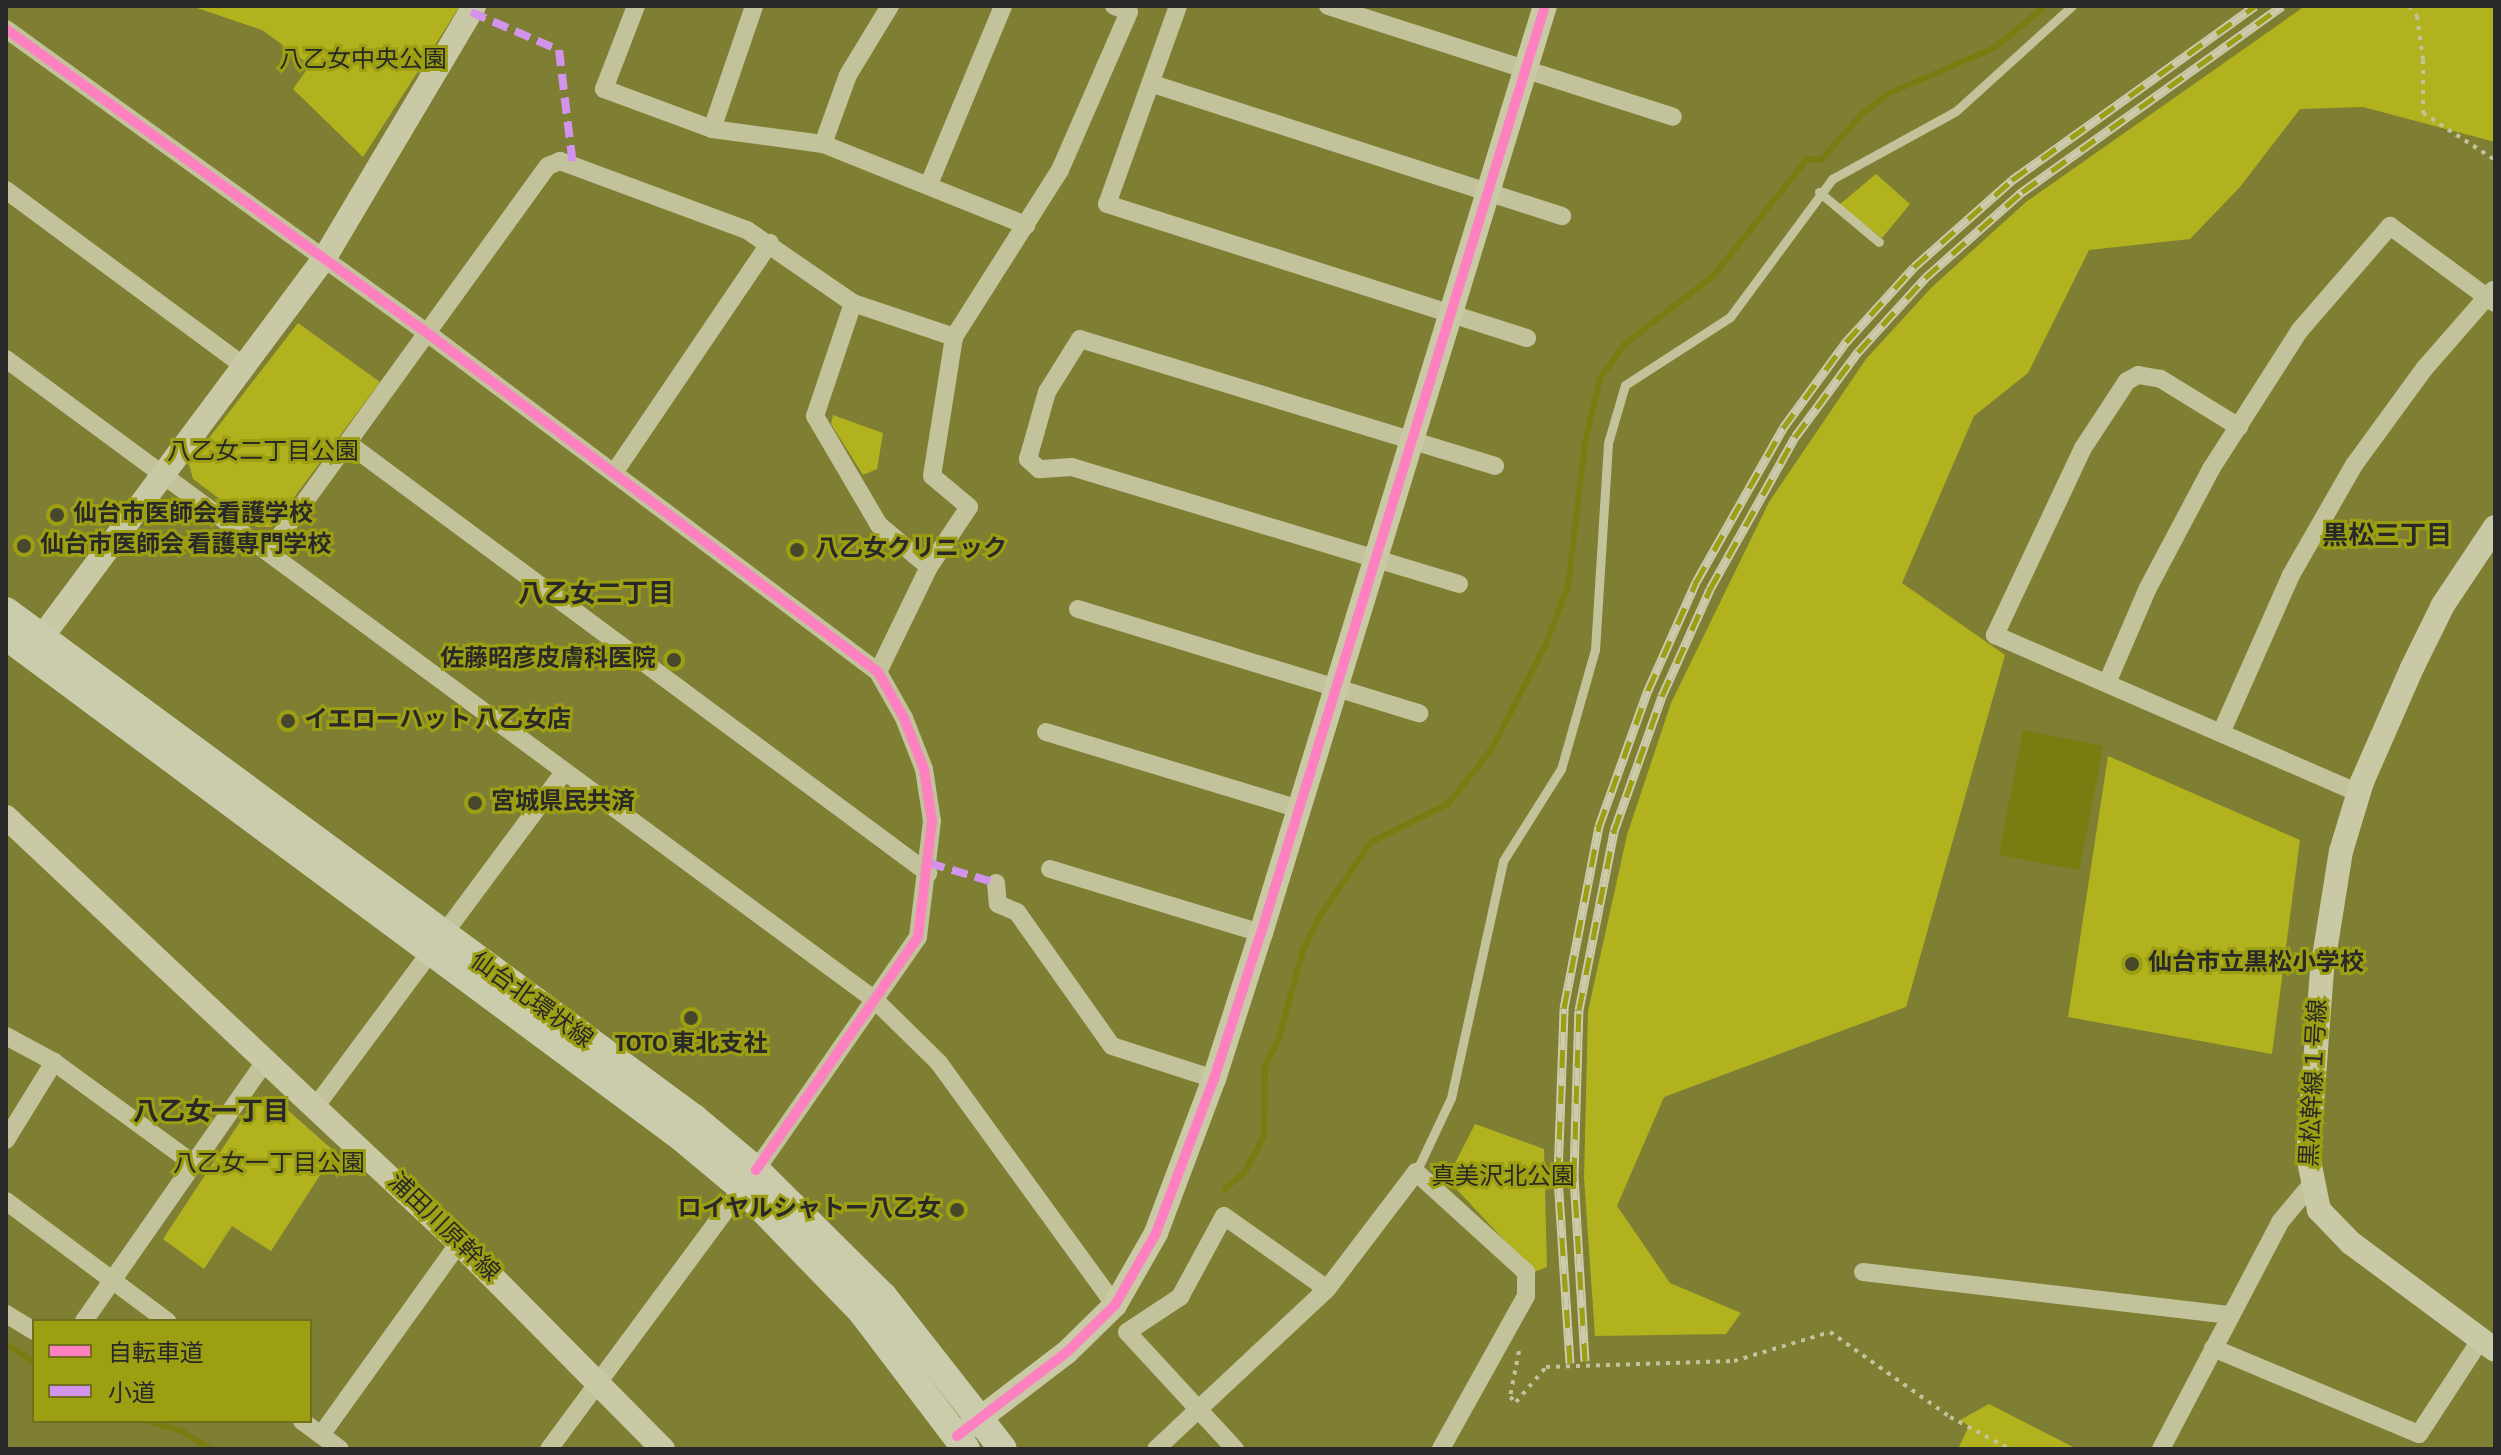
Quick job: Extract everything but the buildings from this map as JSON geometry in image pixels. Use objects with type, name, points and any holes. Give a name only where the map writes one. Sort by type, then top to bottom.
[{"type":"main road","name":"仙台北環状線","points":[[6,611],[36,645],[436,945],[694,1118],[825,1269],[961,1442]]},
{"type":"main road","name":"仙台北環状線","points":[[6,636],[36,645]]},
{"type":"main road","name":"仙台北環状線","points":[[749,1179],[873,1285],[983,1418],[1003,1449]]},
{"type":"street","points":[[36,645],[324,259],[474,6]]},
{"type":"street","points":[[636,6],[604,89],[712,129],[823,144],[1026,225]]},
{"type":"street","points":[[712,129],[754,6]]},
{"type":"street","points":[[823,144],[848,75],[890,6]]},
{"type":"street","points":[[929,184],[1003,6]]},
{"type":"street","points":[[878,672],[929,567],[969,507],[932,476],[954,337],[1060,170],[1129,12],[1114,6]]},
{"type":"street","points":[[1178,6],[1153,84],[1107,204],[1527,338]]},
{"type":"street","points":[[1328,6],[1673,117]]},
{"type":"street","points":[[961,1442],[983,1418],[1067,1352],[1115,1305],[1156,1233],[1214,1079],[1261,933],[1545,6]]},
{"type":"street","points":[[6,29],[430,335],[878,672],[904,718],[924,769],[932,821],[918,937],[749,1179],[549,1449]]},
{"type":"street","points":[[1153,84],[1562,216]]},
{"type":"street","points":[[269,551],[430,335],[548,166],[560,161],[770,243],[853,303],[954,337]]},
{"type":"street","points":[[6,190],[244,366]]},
{"type":"street","points":[[2107,683],[2148,588],[2239,427],[2300,330],[2390,226],[2492,296],[2387,416],[2322,517],[2221,733]]},
{"type":"street","points":[[614,473],[770,243]]},
{"type":"street","points":[[853,303],[815,416],[879,525],[929,567]]},
{"type":"street","points":[[1459,584],[1071,467],[1039,469],[1028,459],[1047,392],[1080,339],[1495,466]]},
{"type":"street","points":[[6,359],[876,1001],[939,1063],[1115,1305]]},
{"type":"street","points":[[2239,427],[2161,379],[2138,375],[2127,381],[2062,489],[1995,635],[2359,793]]},
{"type":"street","points":[[349,444],[928,873]]},
{"type":"street","name":"黒松幹線１号線","points":[[2488,1344],[2351,1243],[2319,1210],[2310,1186],[2308,1156],[2328,920],[2359,793],[2437,617],[2495,527]]},
{"type":"street","points":[[1078,609],[1419,713]]},
{"type":"street","points":[[1046,732],[1300,809]]},
{"type":"street","points":[[316,1106],[563,773]]},
{"type":"street","name":"浦田川原幹線","points":[[6,817],[267,1059],[459,1243],[663,1449]]},
{"type":"street","points":[[1050,869],[1261,933]]},
{"type":"street","points":[[996,883],[998,904],[1017,912],[1112,1046],[1214,1079]]},
{"type":"street","points":[[6,1036],[54,1062],[195,1165]]},
{"type":"street","points":[[86,1319],[267,1059]]},
{"type":"street","points":[[6,1140],[54,1062]]},
{"type":"street","points":[[1156,1449],[1327,1289],[1416,1172],[1526,1272],[1526,1296],[1441,1449]]},
{"type":"street","points":[[2164,1448],[2280,1222],[2310,1186]]},
{"type":"street","points":[[6,1201],[164,1319]]},
{"type":"street","points":[[1235,1449],[1195,1410],[1127,1332],[1180,1297],[1224,1216],[1327,1289]]},
{"type":"street","points":[[321,1435],[459,1243]]},
{"type":"street","points":[[1863,1272],[2230,1315]]},
{"type":"street","points":[[6,1314],[32,1330]]},
{"type":"street","points":[[2213,1348],[2419,1434],[2488,1344]]},
{"type":"street","points":[[305,1423],[340,1449]]},
{"type":"lane","points":[[1416,1172],[1451,1098],[1503,861],[1561,769],[1595,650],[1608,443],[1625,385],[1730,317],[1819,192],[1832,179],[1956,111],[2072,6]]},
{"type":"lane","points":[[1819,192],[1879,242]]},
{"type":"path","points":[[2409,6],[2417,16],[2423,60],[2423,113],[2495,160]]},
{"type":"path","points":[[1518,1310],[1526,1314],[1510,1397],[1516,1402],[1546,1367],[1734,1361],[1830,1332],[1950,1417],[2010,1449]]},
{"type":"green space","name":"八乙女中央公園","points":[[191,6],[460,6],[363,157],[293,89],[310,65],[262,30]]},
{"type":"green space","points":[[2305,6],[2495,6],[2495,142],[2363,107],[2300,109],[2240,187],[2190,239],[2089,250],[2028,373],[1974,416],[1902,583],[2005,655],[1906,1007],[1664,1097],[1617,1206],[1670,1283],[1741,1313],[1726,1334],[1595,1336],[1584,1178],[1588,1011],[1627,835],[1671,703],[1769,502],[1866,359],[1932,287],[2026,202]]},
{"type":"green space","points":[[1876,174],[1910,204],[1882,238],[1839,205]]},
{"type":"green space","name":"八乙女二丁目公園","points":[[298,323],[380,382],[272,527],[257,527],[193,479],[189,464]]},
{"type":"green space","points":[[833,415],[883,433],[877,469],[863,475],[831,424]]},
{"type":"green space","points":[[2108,756],[2300,840],[2272,1054],[2068,1017]]},
{"type":"green space","name":"八乙女一丁目公園","points":[[273,1097],[335,1152],[271,1251],[232,1226],[204,1269],[163,1239],[255,1099]]},
{"type":"green space","name":"真美沢北公園","points":[[1475,1124],[1544,1149],[1547,1267],[1534,1272],[1447,1179]]},
{"type":"green space","points":[[1989,1404],[2077,1449],[1958,1449],[1969,1426],[1960,1420]]},
{"type":"shaded area","points":[[2023,730],[2103,746],[2079,870],[1999,855]]},
{"type":"waterway","points":[[1225,1189],[1245,1172],[1264,1136],[1265,1067],[1279,1038],[1303,950],[1318,919],[1371,842],[1448,804],[1493,747],[1546,644],[1568,586],[1585,443],[1600,378],[1625,344],[1713,276],[1807,159],[1821,160],[1861,115],[1888,94],[1996,47],[2045,6]]},
{"type":"waterway","points":[[6,1344],[32,1361]]},
{"type":"waterway","points":[[154,1423],[183,1432],[210,1449]]},
{"type":"railway","points":[[1570,1363],[1558,1175],[1564,1008],[1599,826],[1648,690],[1696,582],[1783,428],[1846,342],[1914,267],[2012,180],[2255,6]]},
{"type":"railway","points":[[1585,1361],[1574,1175],[1579,1010],[1614,831],[1662,696],[1710,589],[1795,437],[1858,352],[1925,278],[2022,192],[2282,6]]},
{"type":"marked path","points":[[471,12],[559,50],[573,166]]},
{"type":"marked path","points":[[929,863],[996,883]]},
{"type":"cycle path","points":[[957,1436],[1067,1352],[1115,1305],[1156,1233],[1214,1079],[1261,933],[1545,6]]},
{"type":"cycle path","points":[[6,29],[430,335],[878,672],[904,718],[924,769],[932,821],[918,937],[756,1170]]},
{"type":"place","name":"仙台市医師会看護学校","points":[[57,515]]},
{"type":"place","name":"仙台市医師会 看護専門学校","points":[[24,546]]},
{"type":"place","name":"八乙女クリニック","points":[[797,550]]},
{"type":"place","name":"佐藤昭彦皮膚科医院","points":[[674,660]]},
{"type":"place","name":"イエローハット 八乙女店","points":[[288,721]]},
{"type":"place","name":"宮城県民共済","points":[[475,803]]},
{"type":"place","name":"仙台市立黒松小学校","points":[[2132,964]]},
{"type":"place","name":"TOTO 東北支社","points":[[691,1018]]},
{"type":"place","name":"ロイヤルシャトー八乙女","points":[[957,1210]]},
{"type":"district","name":"黒松三丁目","points":[[2387,537]]},
{"type":"district","name":"八乙女二丁目","points":[[596,595]]},
{"type":"district","name":"八乙女一丁目","points":[[211,1113]]}]
